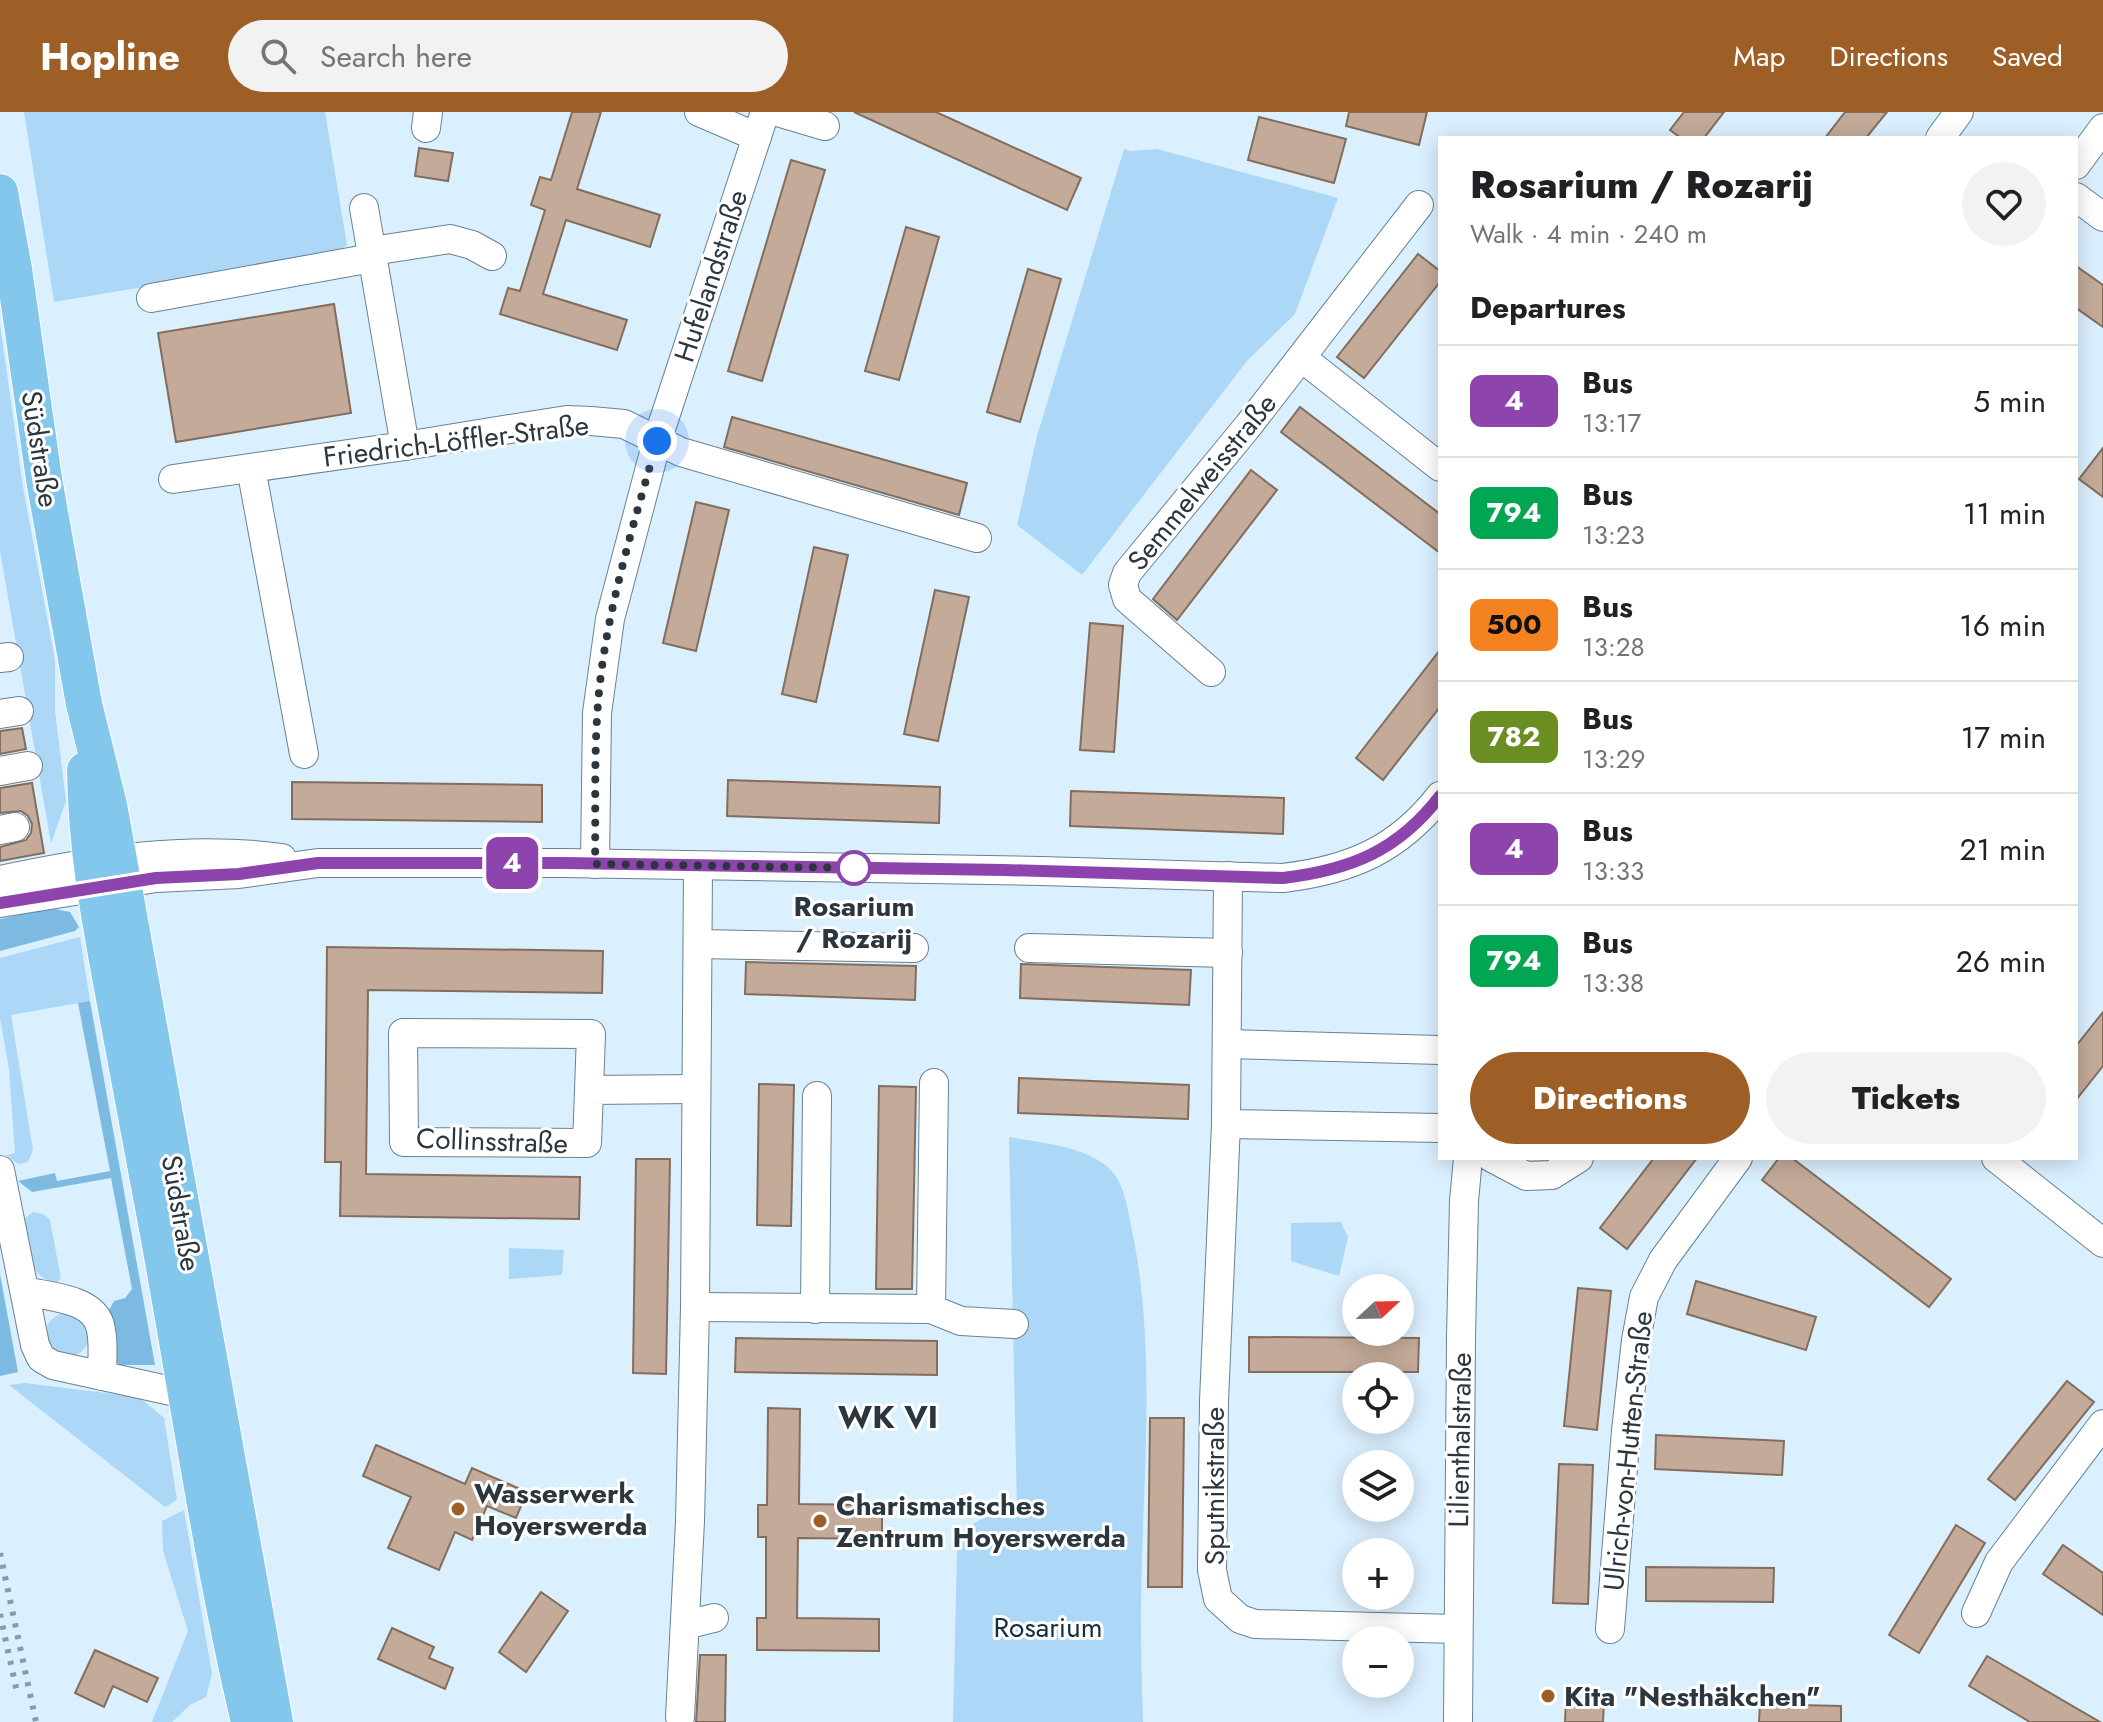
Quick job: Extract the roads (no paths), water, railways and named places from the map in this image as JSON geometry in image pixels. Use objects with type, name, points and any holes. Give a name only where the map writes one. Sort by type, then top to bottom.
[{"type":"main road","name":"Südstraße","points":[[0,192],[44,479],[84,704],[86,810],[106,872],[242,1542],[275,1722]]},
{"type":"main road","name":"Südstraße","points":[[106,872],[157,1230],[185,1394],[249,1722]]},
{"type":"street","points":[[699,112],[761,125]]},
{"type":"street","points":[[778,112],[825,126]]},
{"type":"street","points":[[1941,136],[1959,112]]},
{"type":"street","name":"Hufelandstraße","points":[[595,864],[597,713],[605,646],[621,573],[657,441],[761,125]]},
{"type":"street","points":[[2078,162],[2103,128]]},
{"type":"street","points":[[2078,198],[2103,217]]},
{"type":"street","name":"Semmelweisstraße","points":[[1211,672],[1127,599],[1123,585],[1127,573],[1302,358],[1419,205]]},
{"type":"street","points":[[364,208],[405,446]]},
{"type":"street","points":[[151,298],[450,239],[492,256]]},
{"type":"street","points":[[1302,358],[1438,465]]},
{"type":"street","name":"Friedrich-Löffler-Straße","points":[[173,479],[567,420],[624,424],[657,441]]},
{"type":"street","points":[[657,441],[681,452],[809,491],[977,538]]},
{"type":"street","points":[[251,468],[304,754]]},
{"type":"street","points":[[0,771],[28,766]]},
{"type":"street","points":[[0,880],[106,872],[156,878],[239,874],[318,863],[595,864],[1283,878],[1322,873],[1351,864],[1400,838],[1423,819],[1438,799]]},
{"type":"street","points":[[680,1717],[684,1635],[703,1525],[695,1307],[698,867]]},
{"type":"street","points":[[0,903],[106,872]]},
{"type":"street","name":"Sputnikstraße","points":[[1228,876],[1226,1124],[1214,1401],[1212,1570],[1218,1599],[1240,1619],[1255,1624],[1458,1629]]},
{"type":"street","points":[[698,944],[914,948]]},
{"type":"street","points":[[1029,948],[1228,953]]},
{"type":"street","name":"Collinsstraße","points":[[403,1033],[591,1034],[589,1090],[587,1143],[404,1142],[403,1033]]},
{"type":"street","points":[[1228,1044],[1438,1050]]},
{"type":"street","points":[[931,1309],[934,1083]]},
{"type":"street","points":[[589,1090],[696,1089]]},
{"type":"street","points":[[815,1309],[817,1096]]},
{"type":"street","points":[[1226,1124],[1438,1128]]},
{"type":"street","name":"Lilienthalstraße","points":[[1458,1722],[1461,1337],[1468,1160]]},
{"type":"street","points":[[1496,1160],[1526,1176],[1552,1175],[1576,1160]]},
{"type":"street","name":"Ulrich-von-Hutten-Straße","points":[[1610,1629],[1626,1431],[1644,1297],[1663,1260],[1737,1160]]},
{"type":"street","points":[[1999,1160],[2103,1243]]},
{"type":"street","points":[[0,1170],[35,1345],[41,1358],[53,1365],[185,1394],[198,1408],[209,1429],[222,1499],[242,1542]]},
{"type":"street","points":[[25,1291],[78,1304],[92,1312],[101,1327],[102,1376]]},
{"type":"street","points":[[695,1307],[931,1309],[961,1321],[1014,1324]]},
{"type":"street","points":[[1976,1613],[1999,1562],[2103,1424]]},
{"type":"street","points":[[684,1635],[714,1618]]},
{"type":"railway","points":[[0,1553],[36,1722]]},
{"type":"railway","points":[[0,1614],[17,1692]]},
{"type":"place","name":"Rosarium / Rozarij","points":[[854,868]]},
{"type":"place","name":"Wasserwerk Hoyerswerda","points":[[458,1509]]},
{"type":"place","name":"Charismatisches Zentrum Hoyerswerda","points":[[820,1521]]},
{"type":"place","name":"Kita \"Nesthäkchen\"","points":[[1548,1696]]},
{"type":"district","name":"WK VI","points":[[888,1417]]},
{"type":"park label","name":"Rosarium","points":[[1048,1627]]}]
